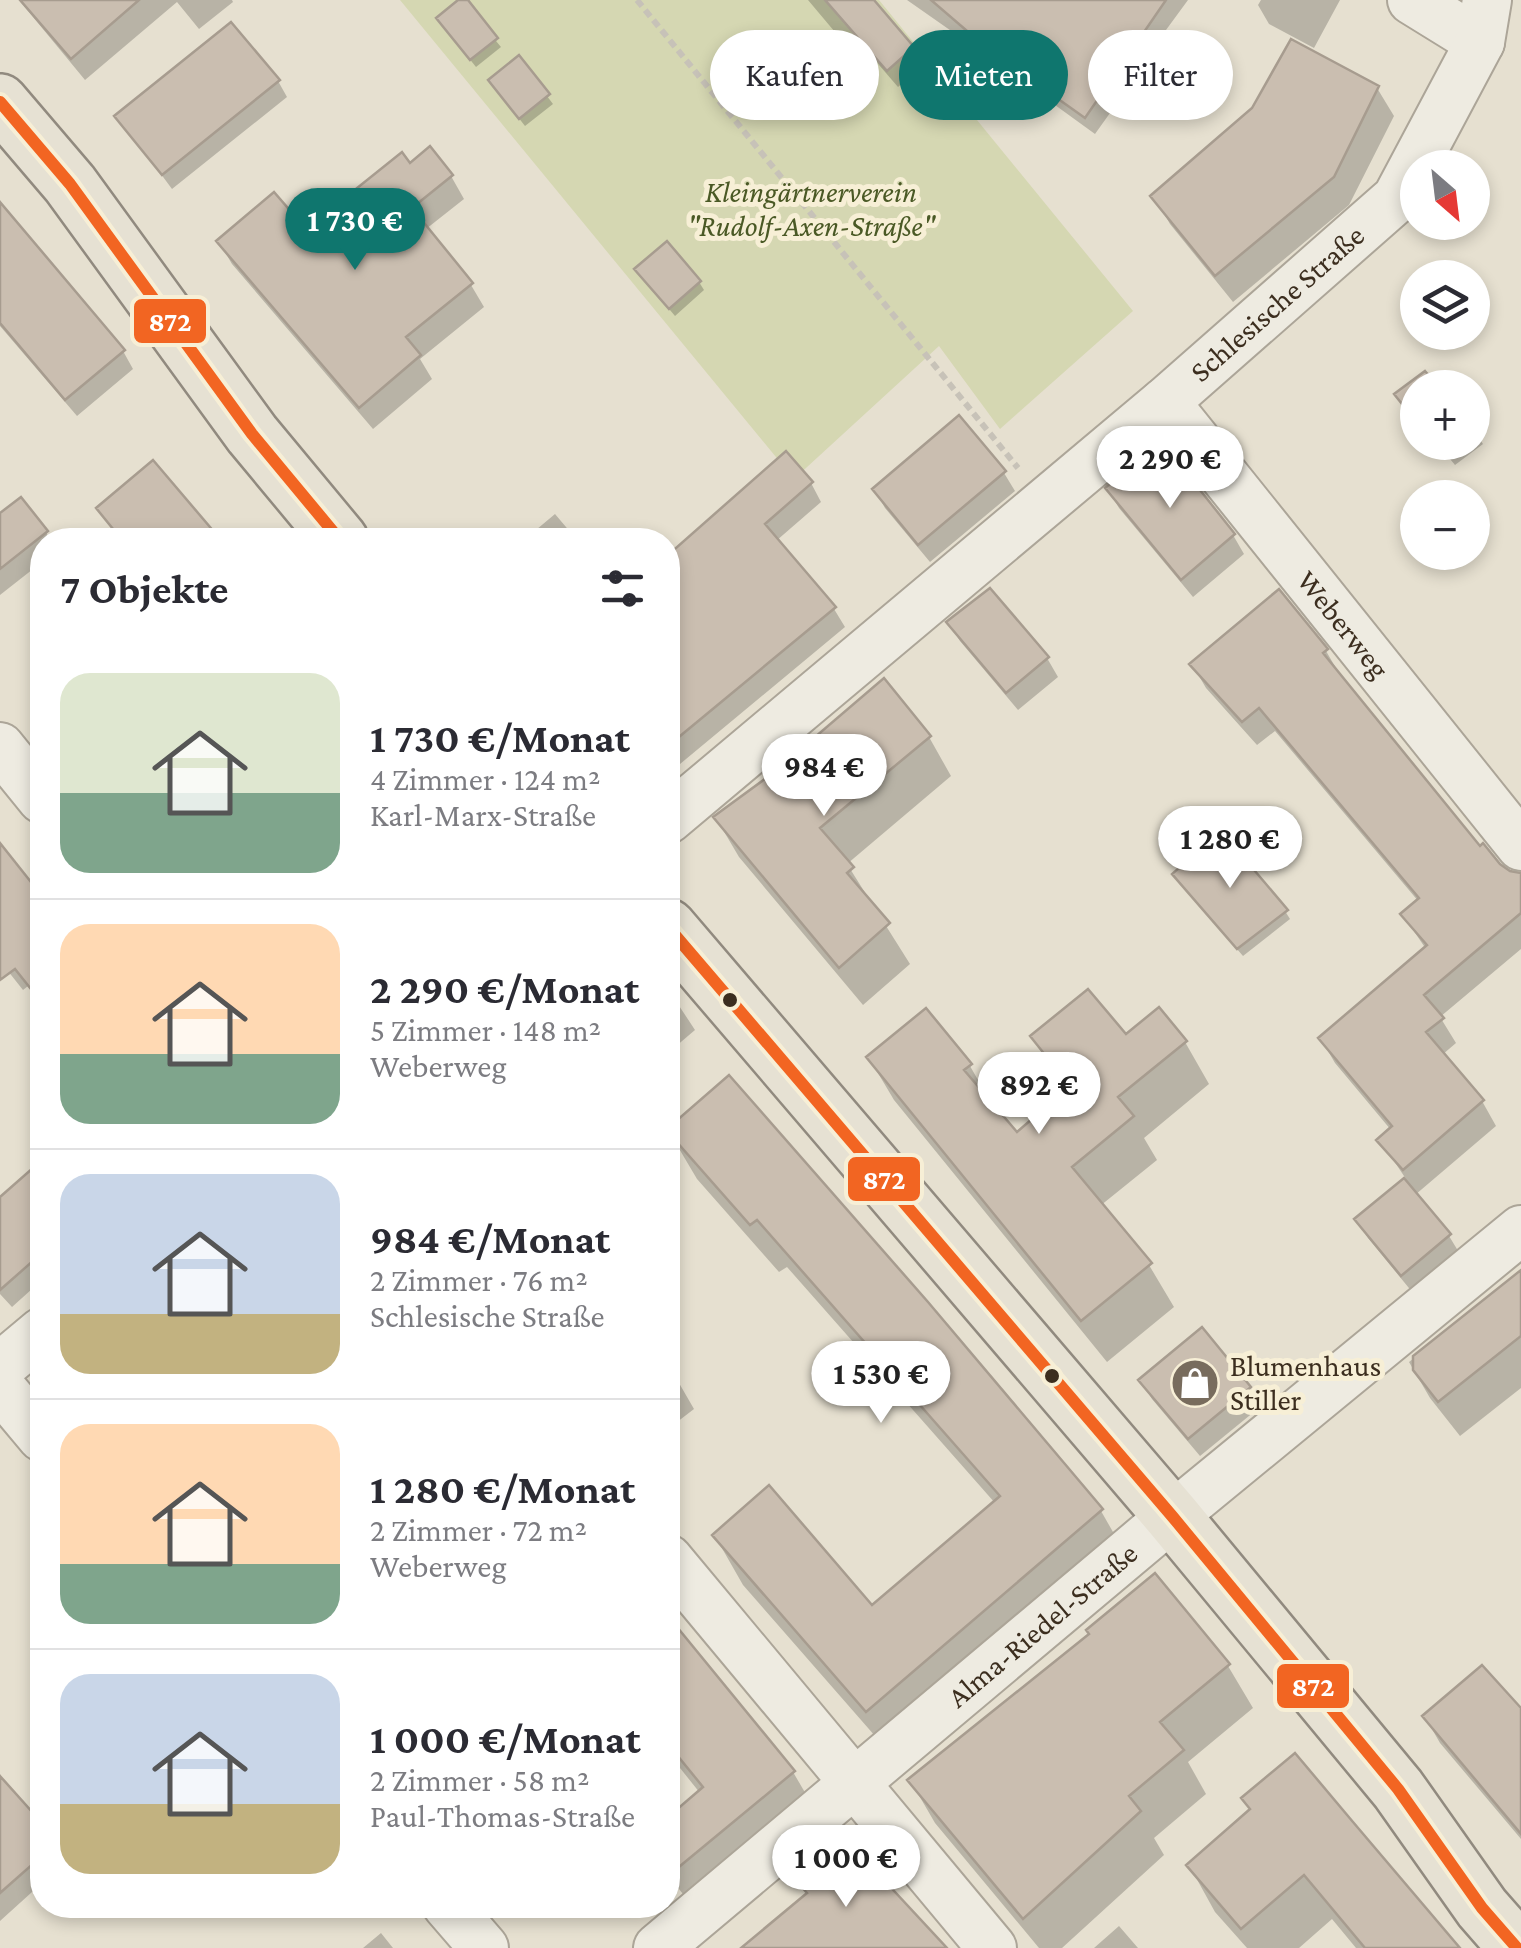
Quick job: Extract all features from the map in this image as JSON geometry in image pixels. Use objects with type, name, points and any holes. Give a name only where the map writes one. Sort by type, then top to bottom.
[{"type":"main road","points":[[0,102],[70,184],[252,434],[330,528]]},
{"type":"main road","points":[[680,941],[1172,1516],[1398,1789],[1482,1908],[1516,1948]]},
{"type":"street","points":[[1412,0],[1484,21]]},
{"type":"street","name":"Schlesische Straße","points":[[680,809],[1165,402],[1397,198],[1484,21]]},
{"type":"street","name":"Weberweg","points":[[1165,402],[1521,846]]},
{"type":"street","points":[[0,747],[30,785]]},
{"type":"street","name":"Alma-Riedel-Straße","points":[[658,1948],[1172,1516],[1521,1230]]},
{"type":"street","points":[[0,1367],[30,1342]]},
{"type":"street","points":[[0,1388],[30,1423]]},
{"type":"street","points":[[680,1574],[992,1948]]},
{"type":"street","points":[[458,1918],[484,1948]]},
{"type":"path","points":[[637,0],[1044,500]]},
{"type":"green space","name":"Kleingärtnerverein \"Rudolf-Axen-Straße\"","points":[[400,0],[879,0],[904,30],[899,30],[899,120],[977,120],[1133,311],[1000,429],[939,346],[794,479]]},
{"type":"building","points":[[20,0],[139,0],[71,59]]},
{"type":"building","points":[[458,0],[468,0],[498,38],[470,60],[436,18]]},
{"type":"building","points":[[825,0],[874,0],[900,30],[899,60],[887,71],[879,62],[879,30],[851,30]]},
{"type":"building","points":[[931,0],[1166,0],[1145,30],[1088,30],[1085,118],[1068,106],[1068,30],[966,30]]},
{"type":"building","points":[[231,22],[280,80],[162,175],[114,116]]},
{"type":"building","points":[[1291,39],[1379,86],[1334,177],[1215,276],[1150,196],[1252,108]]},
{"type":"building","points":[[519,55],[550,94],[519,119],[488,80]]},
{"type":"building","points":[[430,146],[453,175],[412,208],[473,283],[406,337],[421,355],[359,408],[216,241],[274,192],[306,229],[402,152],[410,163]]},
{"type":"building","points":[[0,202],[125,350],[65,400],[0,323]]},
{"type":"building","points":[[667,241],[701,281],[669,309],[634,269]]},
{"type":"building","points":[[959,415],[1006,471],[918,545],[872,489]]},
{"type":"building","points":[[1161,441],[1235,534],[1181,580],[1105,488]]},
{"type":"building","points":[[786,451],[813,482],[765,524],[836,607],[680,736],[680,544]]},
{"type":"building","points":[[153,460],[211,528],[112,528],[96,508]]},
{"type":"building","points":[[21,497],[46,528],[30,528],[30,545],[0,569],[0,513]]},
{"type":"building","points":[[990,588],[1049,657],[1006,693],[946,622]]},
{"type":"building","points":[[1279,589],[1328,649],[1323,653],[1480,846],[1483,843],[1510,871],[1521,873],[1521,913],[1424,995],[1444,1018],[1426,1032],[1484,1100],[1403,1170],[1376,1140],[1392,1126],[1318,1038],[1427,945],[1400,914],[1419,898],[1259,708],[1242,722],[1189,664]]},
{"type":"building","points":[[884,678],[931,736],[820,828],[854,867],[847,873],[890,923],[839,968],[713,817],[773,773]]},
{"type":"building","points":[[1221,831],[1288,910],[1237,949],[1172,874]]},
{"type":"building","points":[[0,843],[30,881],[30,988],[15,969],[0,980]]},
{"type":"building","points":[[1088,989],[1126,1034],[1159,1007],[1187,1041],[1118,1097],[1134,1116],[1072,1167],[1152,1263],[1081,1321],[866,1057],[926,1008],[972,1064],[964,1070],[1017,1132],[1070,1086],[1030,1036]]},
{"type":"building","points":[[729,1075],[1103,1509],[866,1712],[712,1535],[769,1485],[872,1605],[1000,1496],[757,1220],[750,1225],[680,1146],[680,1118]]},
{"type":"building","points":[[30,1171],[30,1264],[0,1290],[0,1197]]},
{"type":"building","points":[[1404,1178],[1451,1234],[1401,1276],[1354,1219]]},
{"type":"building","points":[[1521,1270],[1521,1336],[1438,1402],[1413,1370],[1413,1356]]},
{"type":"building","name":"Blumenhaus Stiller","points":[[1202,1327],[1251,1387],[1188,1439],[1138,1380]]},
{"type":"building","points":[[1155,1573],[1230,1664],[1160,1722],[1184,1750],[1129,1796],[1141,1811],[1023,1919],[907,1780],[1089,1634],[1086,1630]]},
{"type":"building","points":[[680,1631],[795,1771],[680,1866],[680,1807],[703,1787],[680,1759]]},
{"type":"building","points":[[1482,1665],[1521,1708],[1521,1834],[1422,1716]]},
{"type":"building","points":[[1295,1753],[1460,1948],[1365,1948],[1304,1875],[1241,1929],[1186,1865],[1250,1809],[1241,1798]]},
{"type":"building","points":[[0,1776],[30,1810],[30,1867],[0,1893]]},
{"type":"building","points":[[844,1837],[947,1948],[741,1948],[807,1893],[795,1879]]},
{"type":"transit line","name":"872","points":[[0,102],[70,184],[252,434],[330,528]]},
{"type":"transit line","name":"872","points":[[680,941],[1172,1516],[1398,1789],[1482,1908],[1517,1948]]},
{"type":"place","name":"Blumenhaus Stiller","points":[[1195,1383]]}]
